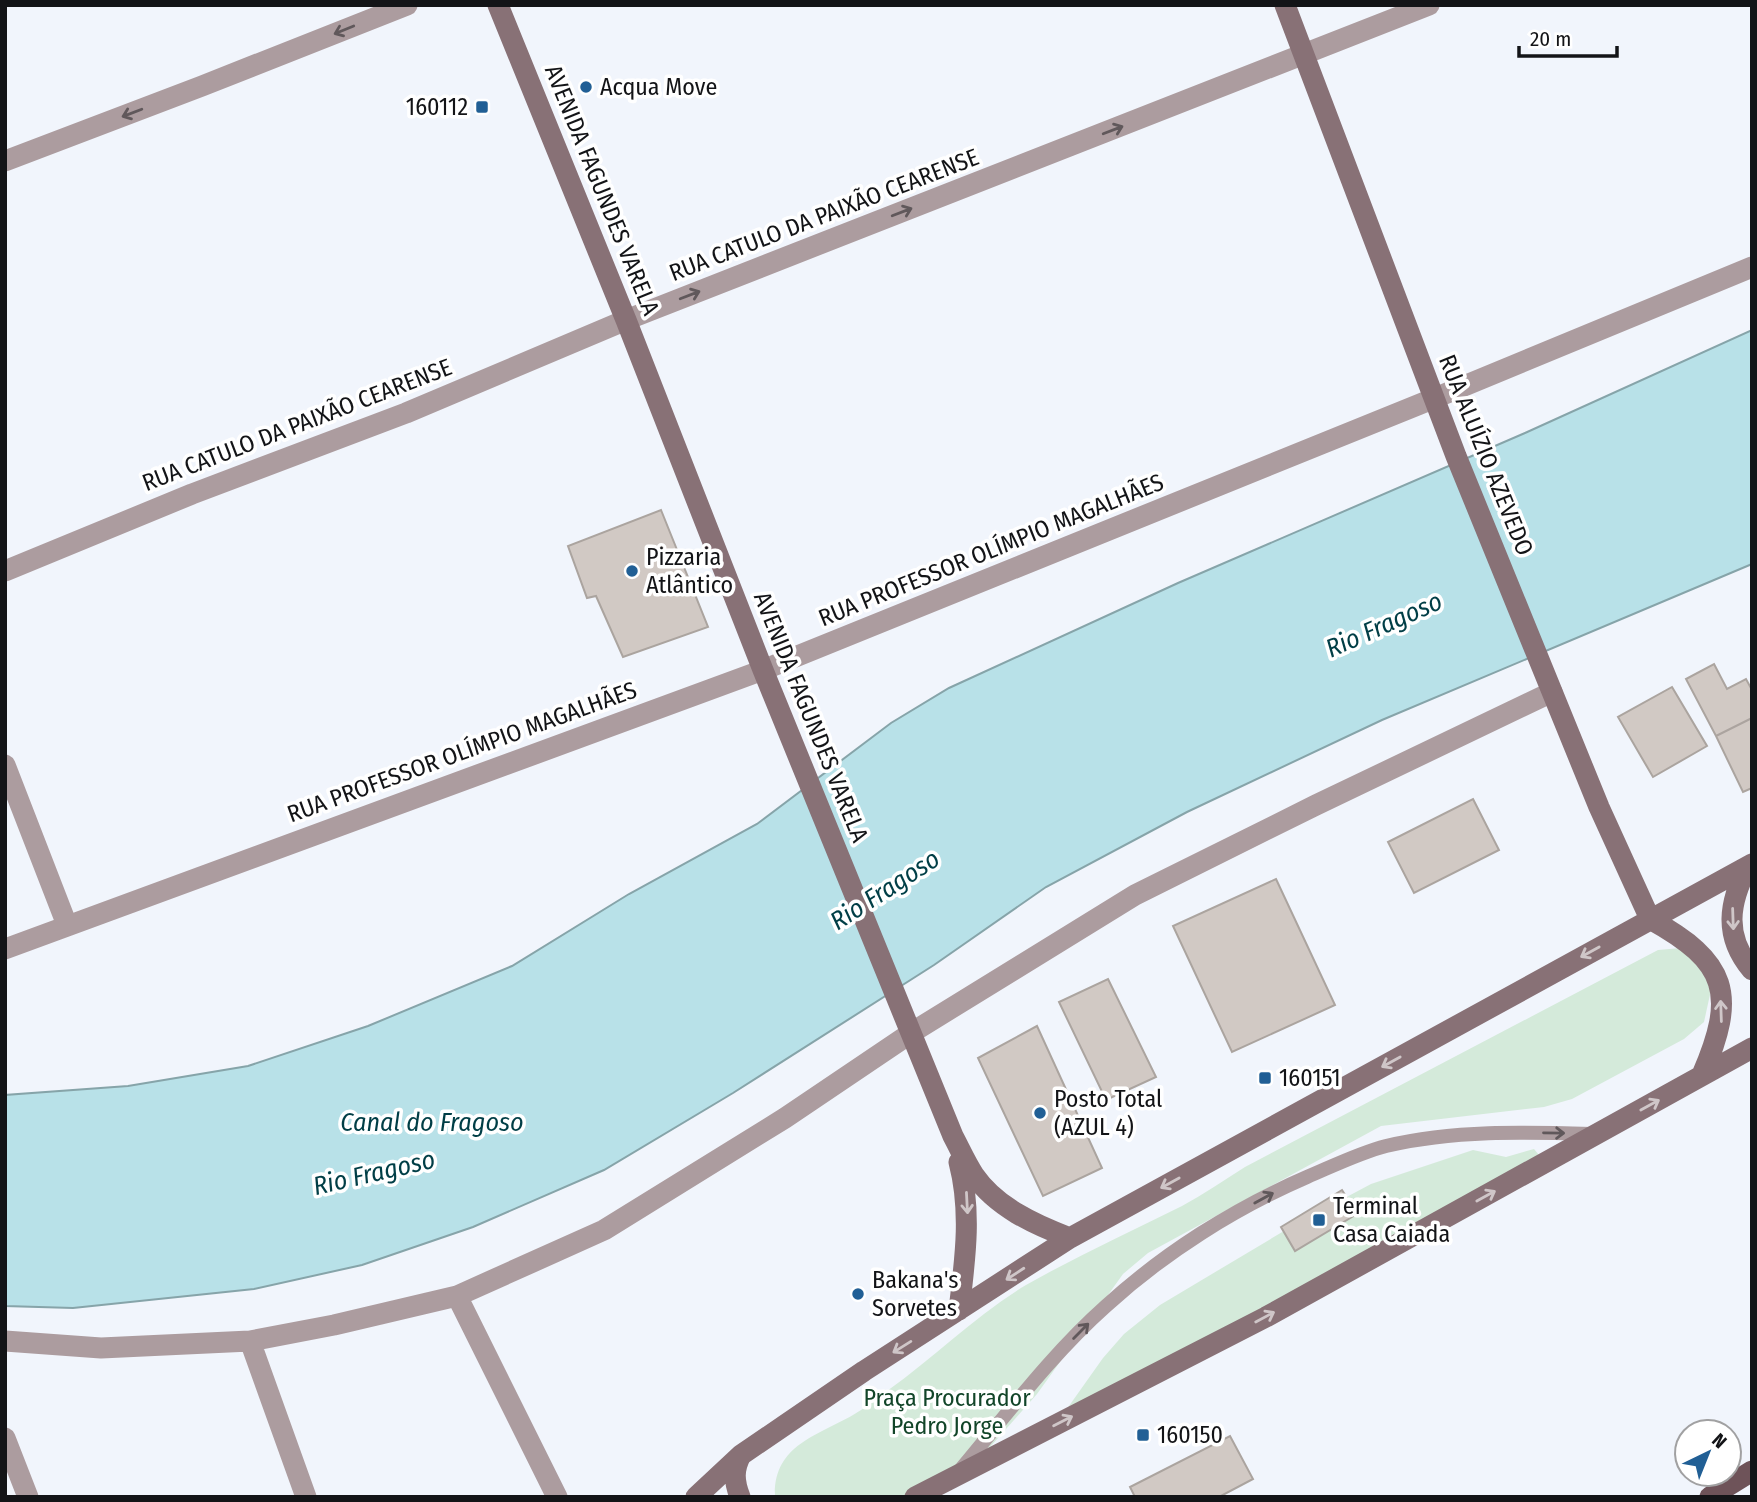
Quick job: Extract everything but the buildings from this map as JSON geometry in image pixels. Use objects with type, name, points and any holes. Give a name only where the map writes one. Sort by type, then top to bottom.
[{"type":"main road","name":"AVENIDA FAGUNDES VARELA","points":[[498,5],[626,320],[763,670],[953,1136],[975,1177],[994,1196],[1026,1219],[1070,1238]]},
{"type":"main road","name":"RUA ALUÍZIO AZEVEDO","points":[[1285,5],[1456,456],[1599,807],[1650,919]]},
{"type":"main road","points":[[696,1497],[741,1455],[864,1371],[1070,1238],[1750,865]]},
{"type":"main road","points":[[1750,865],[1736,889],[1731,917],[1736,943],[1752,970]]},
{"type":"main road","points":[[1650,919],[1680,936],[1699,951],[1713,969],[1720,993],[1722,1020],[1702,1075]]},
{"type":"main road","points":[[915,1497],[1266,1317],[1752,1048]]},
{"type":"main road","name":"AVENIDA FAGUNDES VARELA","points":[[953,1136],[966,1188],[968,1224],[959,1310]]},
{"type":"main road","points":[[740,1497],[734,1477],[735,1466],[741,1455]]},
{"type":"main road","points":[[1710,1497],[1752,1471]]},
{"type":"street","points":[[5,160],[407,5]]},
{"type":"street","name":"RUA CATULO DA PAIXÃO CEARENSE","points":[[5,571],[192,494],[406,413],[626,320],[1429,5]]},
{"type":"street","name":"RUA PROFESSOR OLÍMPIO MAGALHÃES","points":[[5,949],[763,670],[1752,267]]},
{"type":"street","points":[[5,1341],[101,1348],[250,1341],[334,1325],[457,1296],[604,1230],[785,1118],[911,1033],[1135,895],[1552,692]]},
{"type":"street","points":[[5,765],[67,925]]},
{"type":"street","points":[[457,1296],[556,1497]]},
{"type":"street","points":[[250,1341],[306,1497]]},
{"type":"street","points":[[5,1438],[28,1497]]},
{"type":"lane","points":[[956,1475],[1043,1371],[1105,1307],[1165,1260],[1227,1218],[1283,1188],[1355,1156],[1420,1140],[1486,1133],[1598,1134]]},
{"type":"green space","name":"Praça Procurador Pedro Jorge","points":[[1681,948],[1697,960],[1711,990],[1704,1022],[1684,1039],[1572,1099],[1544,1107],[1381,1126],[1148,1253],[1123,1274],[1037,1394],[990,1447],[972,1461],[905,1497],[775,1497],[776,1480],[781,1466],[799,1445],[866,1406],[990,1309],[1026,1285],[1182,1206],[1245,1167],[1658,950]]},
{"type":"green space","points":[[1534,1149],[1539,1155],[1169,1360],[1064,1413],[1103,1358],[1124,1334],[1160,1305],[1294,1225],[1371,1184],[1473,1150],[1506,1157]]},
{"type":"water","name":"Canal do Fragoso","points":[[1752,330],[1752,564],[1382,720],[1187,812],[1046,887],[934,965],[733,1093],[604,1170],[473,1227],[362,1265],[254,1289],[73,1308],[5,1306],[5,1095],[128,1086],[248,1066],[368,1026],[512,966],[629,894],[757,824],[891,723],[949,688],[1178,583],[1525,433]]},
{"type":"place","name":"Acqua Move","points":[[586,87]]},
{"type":"place","name":"160112","points":[[482,107]]},
{"type":"place","name":"Pizzaria Atlântico","points":[[632,571]]},
{"type":"place","name":"160151","points":[[1265,1078]]},
{"type":"place","name":"Posto Total (AZUL 4)","points":[[1040,1113]]},
{"type":"place","name":"Terminal Casa Caiada","points":[[1319,1220]]},
{"type":"place","name":"Bakana's Sorvetes","points":[[858,1294]]},
{"type":"place","name":"160150","points":[[1143,1435]]},
{"type":"water label","name":"Rio Fragoso","points":[[1384,625]]},
{"type":"water label","name":"Rio Fragoso","points":[[885,890]]},
{"type":"water label","name":"Rio Fragoso","points":[[374,1173]]}]
